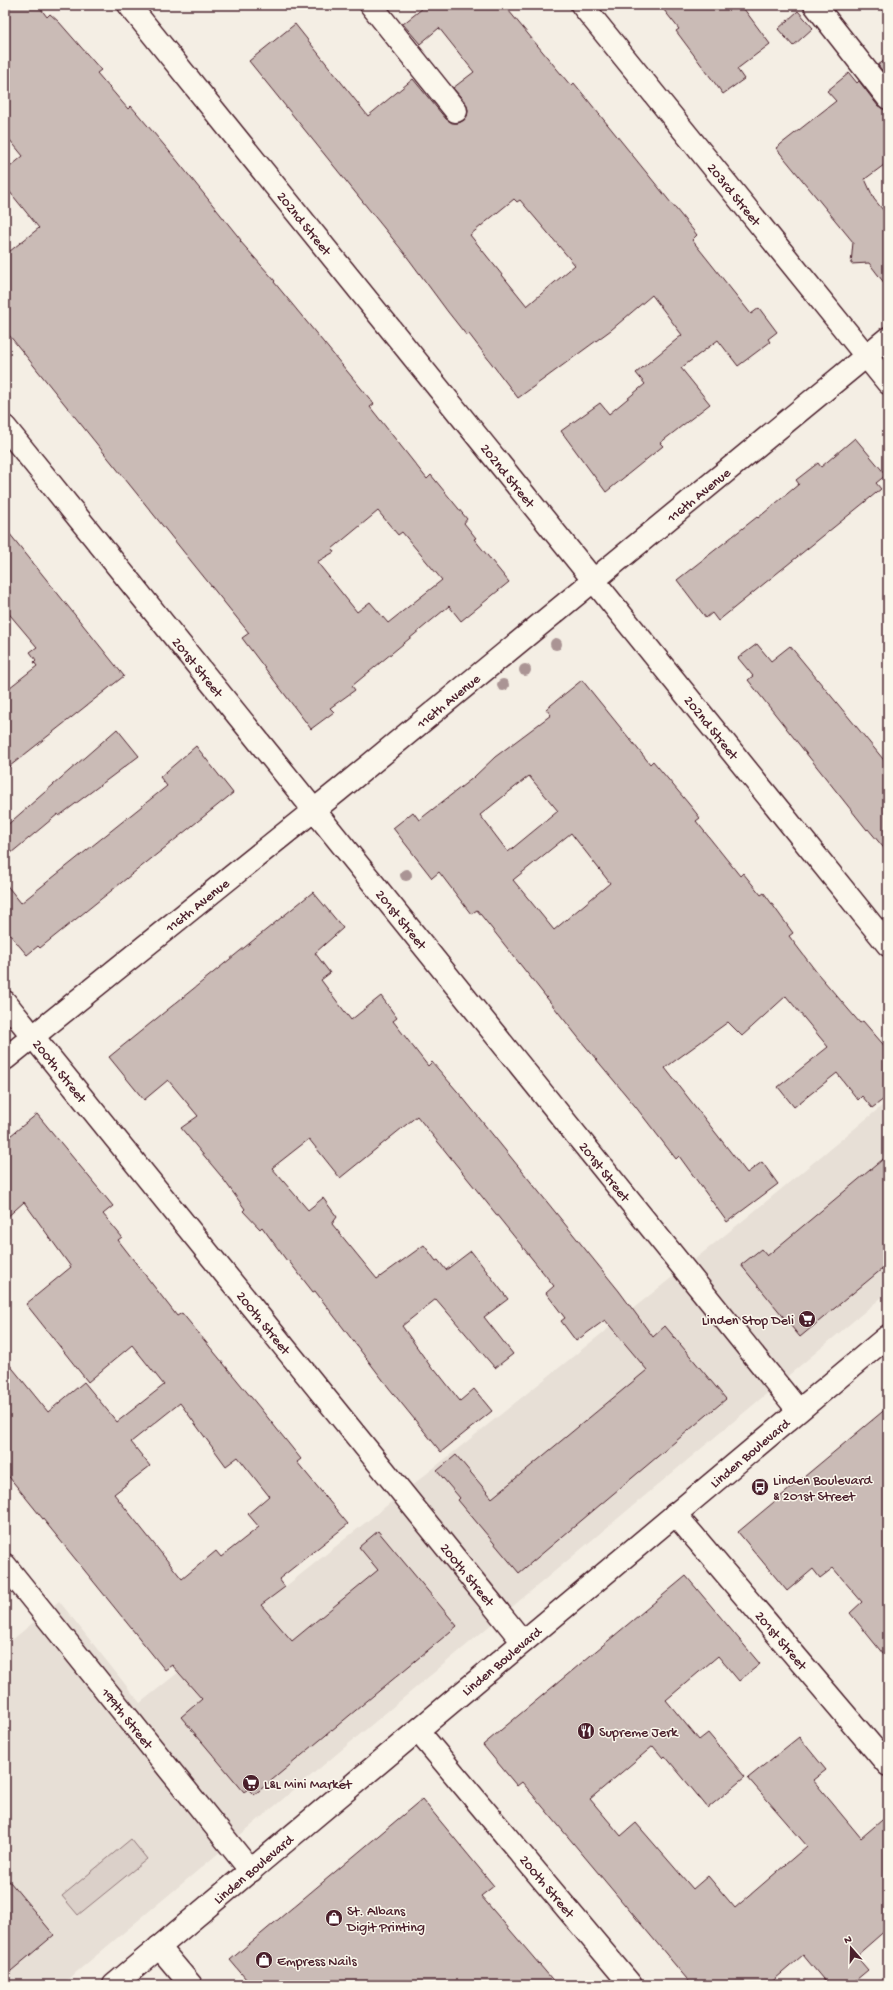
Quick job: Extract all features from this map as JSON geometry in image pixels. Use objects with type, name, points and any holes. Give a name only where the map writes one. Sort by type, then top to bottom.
[{"type":"street","name":"202nd Street","points":[[129,5],[888,945]]},
{"type":"street","points":[[371,5],[456,111]]},
{"type":"street","name":"203rd Street","points":[[582,5],[888,383]]},
{"type":"street","points":[[815,5],[888,98]]},
{"type":"street","name":"116th Avenue","points":[[5,1058],[314,810],[888,338]]},
{"type":"street","name":"201st Street","points":[[5,428],[798,1410]]},
{"type":"street","name":"200th Street","points":[[5,1002],[523,1642]]},
{"type":"street","name":"Linden Boulevard","points":[[114,1985],[888,1336]]},
{"type":"street","name":"201st Street","points":[[675,1514],[888,1765]]},
{"type":"street","name":"199th Street","points":[[5,1565],[251,1871]]},
{"type":"street","name":"200th Street","points":[[418,1731],[631,1985]]},
{"type":"street","points":[[159,1947],[191,1985]]},
{"type":"shaded area","points":[[888,1101],[888,1292],[61,1985],[5,1985],[5,1646],[59,1601],[140,1703],[740,1223]]},
{"type":"shaded area","points":[[131,1839],[147,1859],[78,1915],[62,1896]]},
{"type":"building","points":[[5,5],[38,5],[47,17],[50,14],[59,22],[101,70],[97,73],[128,109],[131,106],[175,158],[241,240],[240,241],[275,281],[274,282],[374,404],[370,407],[427,479],[431,475],[467,519],[464,523],[476,538],[474,539],[509,582],[461,621],[449,606],[352,686],[355,690],[330,708],[334,712],[311,729],[242,638],[249,633],[5,330],[5,255],[39,228],[5,186],[5,171],[23,156],[5,134]],"holes":[[[378,511],[398,535],[402,532],[442,580],[388,623],[370,602],[357,612],[317,562],[334,552],[332,549]]]},
{"type":"building","points":[[420,5],[504,5],[571,86],[574,83],[697,235],[692,240],[751,314],[759,308],[777,332],[768,339],[770,342],[738,366],[718,340],[681,368],[710,404],[660,443],[663,446],[606,492],[561,431],[600,403],[609,414],[645,384],[636,373],[682,335],[652,295],[611,330],[518,398],[469,334],[467,336],[405,254],[249,61],[295,24],[368,116],[413,79],[446,119],[452,123],[458,123],[464,120],[467,116],[468,110],[466,103],[453,88],[474,72],[439,28],[420,44],[403,24],[423,8]],"holes":[[[514,199],[517,202],[520,200],[575,265],[527,306],[470,235]]]},
{"type":"building","points":[[660,5],[741,5],[770,44],[737,69],[744,79],[723,94],[676,31],[679,29]]},
{"type":"building","points":[[798,11],[813,28],[793,46],[778,29]]},
{"type":"building","points":[[888,58],[888,78],[878,65]]},
{"type":"building","points":[[849,73],[857,83],[859,81],[878,106],[888,110],[888,162],[865,179],[874,199],[888,216],[888,288],[869,263],[851,264],[853,242],[776,148],[836,101],[827,91]]},
{"type":"building","points":[[855,438],[886,475],[876,483],[881,489],[718,621],[712,613],[706,618],[677,580],[757,517],[758,518],[799,484],[796,480],[818,463],[821,467]]},
{"type":"building","points":[[5,528],[124,676],[5,770],[5,691],[37,666],[34,662],[36,660],[30,652],[37,647],[5,609]]},
{"type":"building","points":[[757,644],[771,661],[790,646],[888,765],[888,853],[868,829],[867,830],[748,680],[753,676],[738,658]]},
{"type":"building","points":[[582,680],[650,764],[653,761],[693,809],[700,818],[696,821],[740,876],[743,873],[761,895],[764,893],[793,933],[789,936],[818,974],[860,1023],[863,1021],[888,1050],[888,1096],[872,1108],[862,1096],[858,1100],[837,1073],[794,1107],[778,1087],[828,1047],[786,996],[742,1036],[728,1022],[665,1068],[747,1173],[762,1162],[778,1184],[727,1222],[679,1156],[676,1159],[477,910],[471,914],[439,872],[432,878],[393,828],[413,812],[419,820],[474,777],[495,757],[551,715],[546,709]],"holes":[[[529,776],[558,811],[508,852],[480,815]],[[571,833],[610,883],[554,930],[513,880]]]},
{"type":"building","points":[[117,729],[139,756],[59,816],[58,814],[5,858],[5,827]]},
{"type":"building","points":[[196,746],[233,793],[40,948],[38,946],[27,955],[5,929],[5,883],[21,903],[167,786],[160,777]]},
{"type":"building","points":[[313,892],[343,928],[315,953],[330,973],[321,980],[351,1020],[381,996],[397,1018],[393,1021],[428,1066],[432,1062],[463,1098],[619,1291],[653,1337],[665,1326],[726,1399],[519,1573],[458,1500],[460,1498],[437,1471],[456,1455],[492,1498],[647,1370],[605,1320],[576,1341],[561,1321],[565,1318],[546,1293],[554,1286],[417,1116],[340,1178],[309,1139],[272,1168],[308,1210],[323,1198],[337,1217],[332,1224],[377,1279],[424,1245],[436,1261],[438,1260],[446,1270],[471,1251],[508,1299],[484,1317],[513,1354],[495,1368],[436,1299],[402,1326],[433,1370],[435,1369],[460,1401],[474,1389],[492,1411],[441,1452],[389,1388],[315,1291],[313,1292],[288,1260],[287,1261],[262,1227],[260,1229],[243,1211],[245,1209],[221,1176],[181,1128],[198,1116],[168,1080],[144,1100],[109,1057]]},
{"type":"building","points":[[37,1114],[113,1206],[103,1214],[122,1237],[118,1240],[177,1316],[182,1313],[260,1408],[301,1459],[297,1462],[348,1524],[279,1579],[285,1587],[261,1605],[292,1641],[378,1570],[359,1547],[378,1531],[457,1626],[254,1795],[248,1789],[244,1792],[181,1717],[202,1699],[172,1665],[165,1670],[5,1472],[5,1359],[48,1412],[84,1382],[117,1422],[164,1385],[132,1345],[88,1382],[26,1304],[71,1267],[24,1202],[5,1219],[5,1140]],"holes":[[[180,1403],[226,1466],[238,1457],[269,1496],[248,1514],[259,1527],[221,1557],[216,1551],[182,1579],[114,1494],[150,1466],[131,1442]]]},
{"type":"building","points":[[888,1155],[888,1264],[800,1337],[741,1265],[761,1249],[767,1256]]},
{"type":"building","points":[[888,1407],[888,1660],[850,1613],[862,1602],[833,1568],[820,1578],[813,1569],[787,1591],[738,1532]]},
{"type":"building","points":[[686,1576],[760,1664],[739,1681],[718,1656],[666,1700],[699,1740],[708,1733],[745,1777],[708,1808],[665,1756],[663,1758],[653,1746],[590,1799],[621,1836],[636,1823],[693,1889],[708,1876],[735,1908],[807,1846],[748,1778],[799,1737],[826,1770],[813,1780],[861,1838],[888,1815],[888,1928],[856,1956],[868,1970],[850,1985],[828,1985],[803,1955],[768,1985],[692,1985],[522,1782],[517,1786],[483,1745]]},
{"type":"building","points":[[422,1799],[494,1886],[481,1896],[557,1985],[251,1985],[230,1960]]},
{"type":"building","points":[[5,1876],[54,1935],[5,1976]]},
{"type":"place","name":"Linden Stop Deli","points":[[807,1319]]},
{"type":"place","name":"Linden Boulevard & 201st Street","points":[[760,1487]]},
{"type":"place","name":"Supreme Jerk","points":[[586,1731]]},
{"type":"place","name":"L&L Mini Market","points":[[251,1783]]},
{"type":"place","name":"St. Albans Digit Printing","points":[[334,1918]]},
{"type":"place","name":"Empress Nails","points":[[264,1960]]}]
